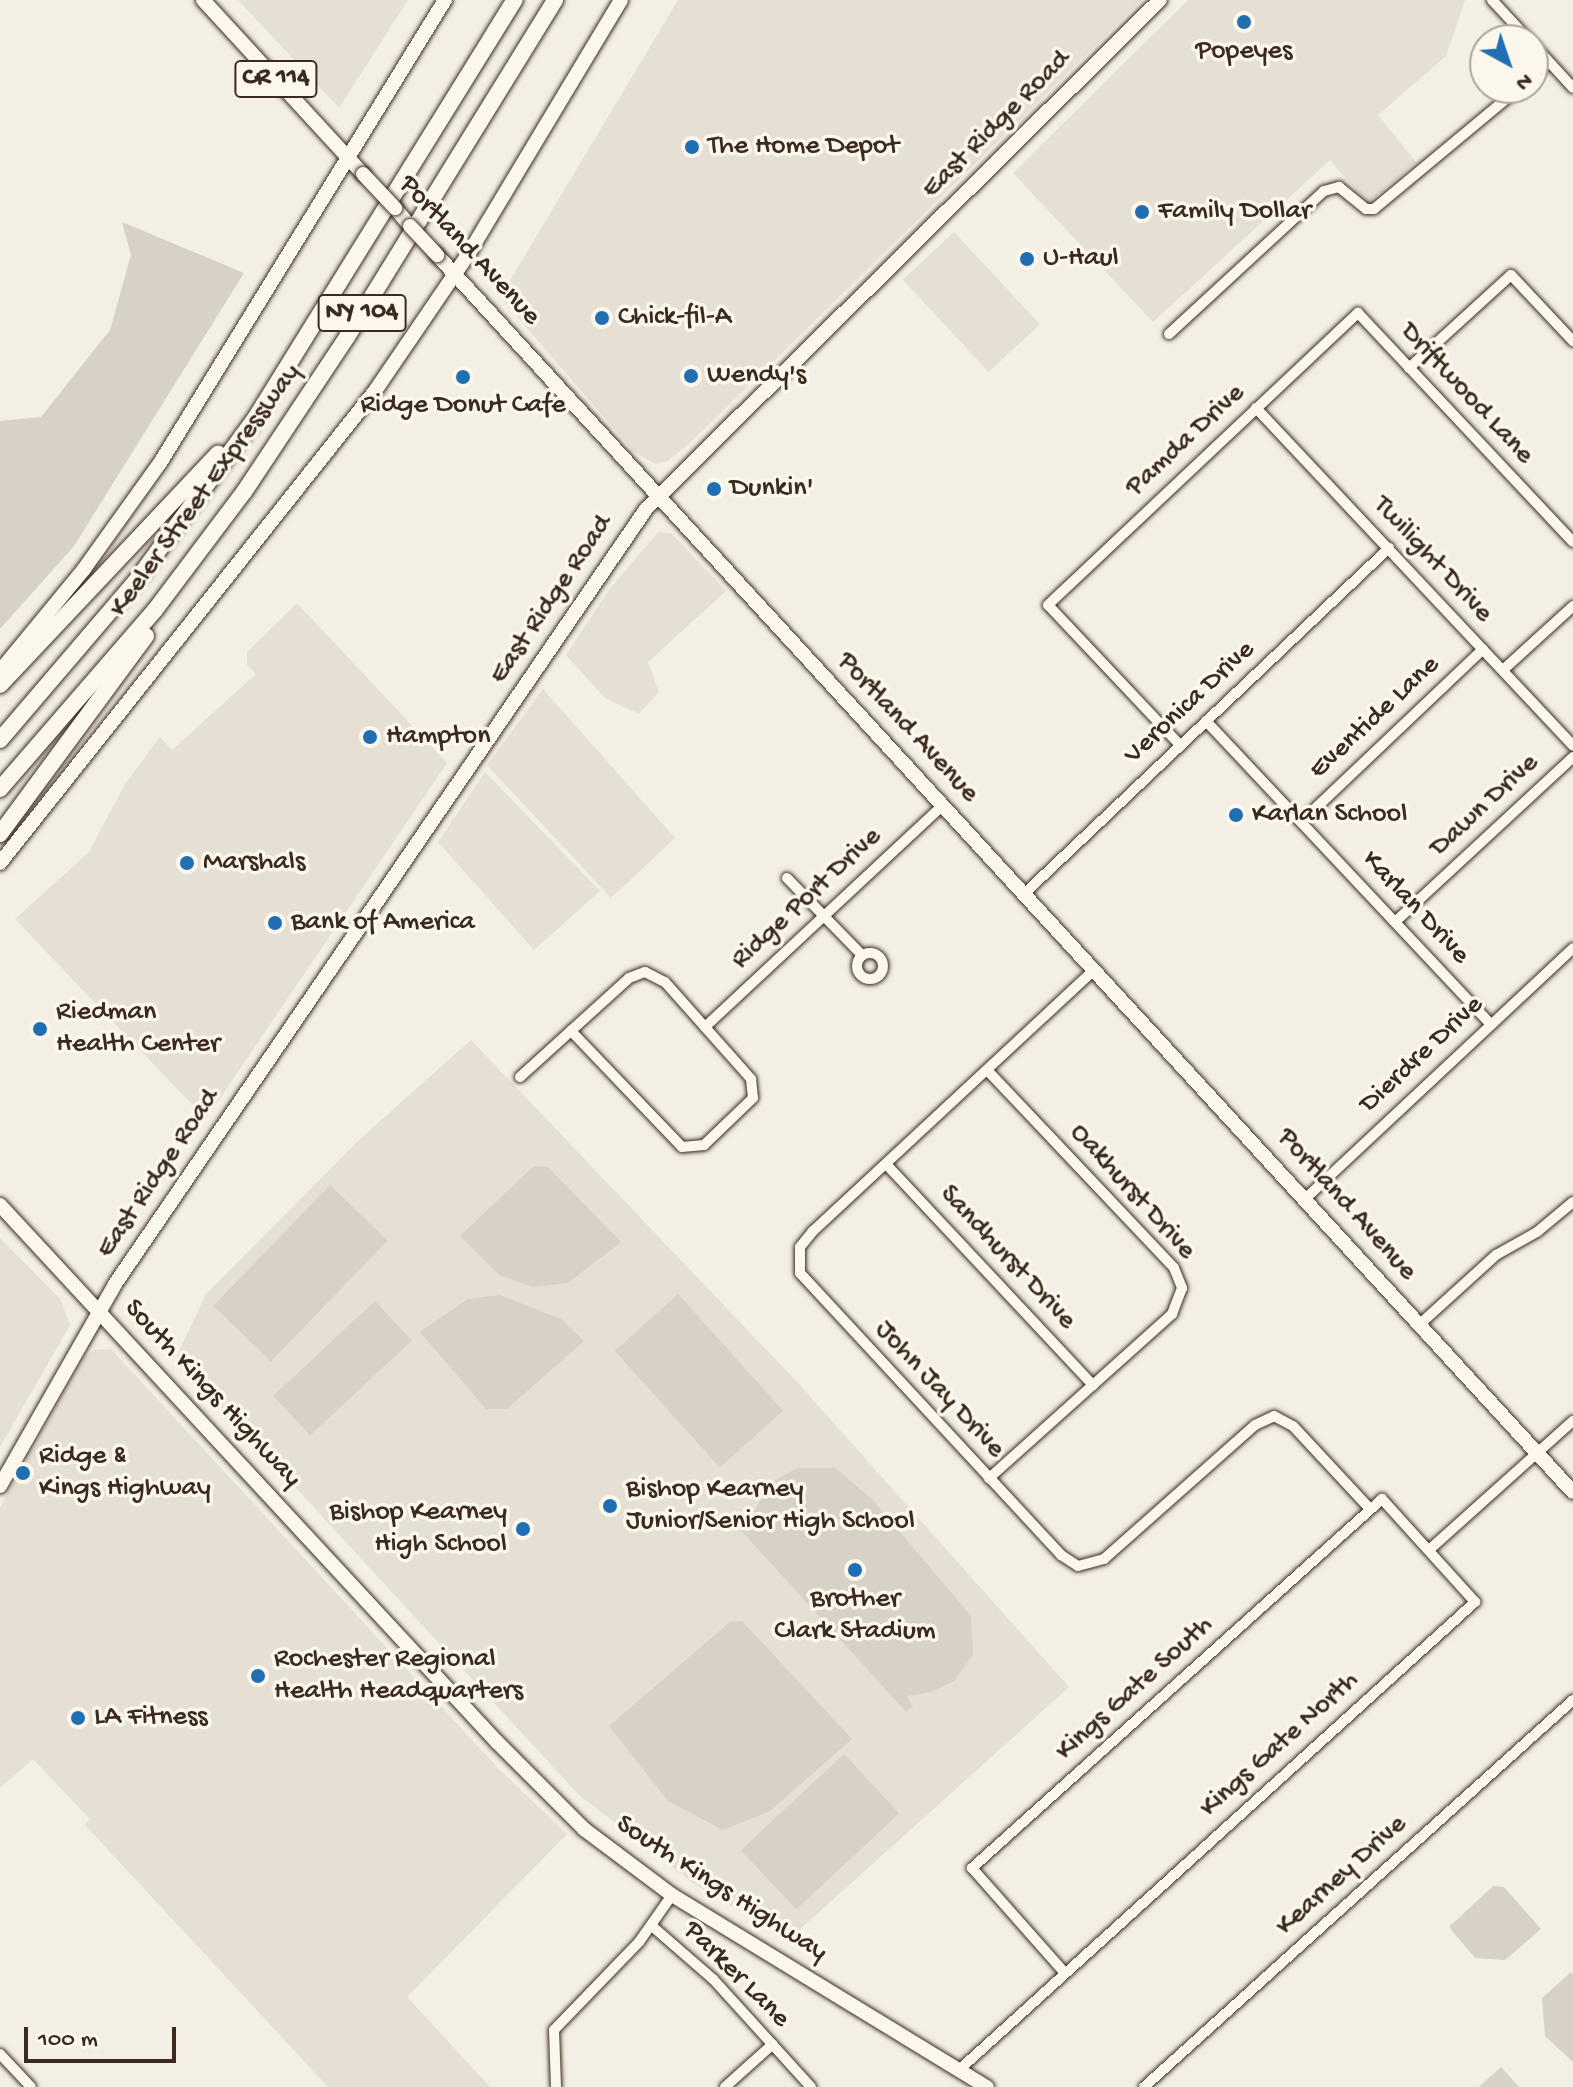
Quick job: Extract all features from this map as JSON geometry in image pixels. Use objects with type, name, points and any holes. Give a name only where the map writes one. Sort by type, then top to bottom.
[{"type":"highway","name":"Keeler Street Expressway","points":[[0,740],[159,552],[296,355],[515,0]]},
{"type":"highway","name":"Keeler Street Expressway","points":[[0,789],[126,646],[222,522],[317,384],[555,0]]},
{"type":"highway","points":[[494,99],[563,0]]},
{"type":"highway","points":[[0,685],[178,500],[296,355]]},
{"type":"highway","points":[[0,834],[112,685],[222,522]]},
{"type":"main road","name":"Portland Avenue","points":[[203,0],[1573,1492]]},
{"type":"main road","points":[[0,671],[84,569],[154,471],[445,0]]},
{"type":"main road","points":[[0,863],[353,420],[455,275],[621,0]]},
{"type":"main road","name":"East Ridge Road","points":[[0,1486],[99,1309],[659,496],[1160,0]]},
{"type":"main road","name":"South Kings Highway","points":[[0,1205],[531,1777],[584,1829],[672,1895],[987,2087]]},
{"type":"street","points":[[1492,0],[1514,24]]},
{"type":"street","points":[[1549,62],[1573,88]]},
{"type":"street","points":[[1169,334],[1324,191],[1339,187],[1360,206],[1374,209],[1500,104]]},
{"type":"street","points":[[1409,368],[1511,275],[1573,341]]},
{"type":"street","name":"Driftwood Lane","points":[[1358,313],[1573,542]]},
{"type":"street","name":"Pamda Drive","points":[[1180,745],[1048,605],[1358,313]]},
{"type":"street","name":"Twilight Drive","points":[[1256,408],[1573,745]]},
{"type":"street","name":"Veronica Drive","points":[[1024,894],[1389,548]]},
{"type":"street","points":[[1503,670],[1573,606]]},
{"type":"street","name":"Eventide Lane","points":[[1301,822],[1483,649]]},
{"type":"street","name":"Karlan Drive","points":[[1206,721],[1490,1023]]},
{"type":"street","name":"Dawn Drive","points":[[1395,922],[1573,757]]},
{"type":"street","name":"Ridge Port Drive","points":[[705,1027],[942,806]]},
{"type":"street","points":[[787,878],[862,955]]},
{"type":"street","name":"Dierdre Drive","points":[[1305,1199],[1573,948]]},
{"type":"street","name":"John Jay Drive","points":[[1094,970],[805,1240],[798,1265],[811,1287],[1070,1562],[1094,1566],[1255,1425],[1274,1416],[1293,1426],[1370,1509]]},
{"type":"street","points":[[520,1077],[629,978],[645,972],[659,977],[705,1027],[751,1079],[755,1092],[745,1108],[692,1150],[672,1139],[571,1031]]},
{"type":"street","name":"Oakhurst Drive","points":[[987,1070],[1180,1277],[1182,1297],[1172,1314],[989,1478]]},
{"type":"street","name":"Sandhurst Drive","points":[[886,1164],[1093,1385]]},
{"type":"street","points":[[1420,1324],[1496,1255],[1537,1232],[1573,1202]]},
{"type":"street","points":[[1370,1509],[1382,1499],[1429,1550],[1573,1421]]},
{"type":"street","name":"Kings Gate South","points":[[1064,1972],[972,1868],[1370,1509]]},
{"type":"street","name":"Kings Gate North","points":[[959,2070],[1475,1602],[1429,1550]]},
{"type":"street","name":"Kearney Drive","points":[[1144,2087],[1573,1700]]},
{"type":"street","name":"Parker Lane","points":[[672,1895],[652,1926],[713,1979],[811,2087]]},
{"type":"street","points":[[556,2087],[554,2030],[652,1926]]},
{"type":"street","points":[[725,2087],[773,2044]]},
{"type":"street","points":[[0,2054],[31,2087]]},
{"type":"shaded area","points":[[238,0],[408,0],[339,108]]},
{"type":"shaded area","points":[[678,0],[1142,0],[693,440],[668,461],[655,464],[634,452],[500,297]]},
{"type":"shaded area","points":[[1188,0],[1465,0],[1446,56],[1378,115],[1416,162],[1368,203],[1330,160],[1153,322],[1013,173]]},
{"type":"shaded area","points":[[122,222],[244,273],[74,546],[0,629],[0,421],[41,417],[110,330],[131,255]]},
{"type":"shaded area","points":[[954,232],[1040,324],[989,372],[903,280]]},
{"type":"shaded area","points":[[658,532],[671,533],[726,591],[648,662],[659,692],[639,714],[605,698],[566,655],[608,591]]},
{"type":"shaded area","points":[[297,603],[447,763],[206,1119],[15,919],[89,852],[125,784],[160,737],[172,750],[256,674],[247,665],[247,652]]},
{"type":"shaded area","points":[[543,689],[675,838],[611,898],[487,765]]},
{"type":"shaded area","points":[[485,772],[600,891],[534,950],[438,842]]},
{"type":"shaded area","name":"Bishop Kearney Junior/Senior High School","points":[[471,1040],[797,1382],[1069,1687],[788,1940],[693,1883],[579,1795],[176,1358],[206,1294],[360,1139]]},
{"type":"shaded area","points":[[534,1166],[548,1167],[621,1242],[568,1283],[532,1287],[499,1275],[460,1236]]},
{"type":"shaded area","points":[[330,1185],[388,1241],[271,1361],[213,1306]]},
{"type":"shaded area","points":[[0,1238],[60,1299],[70,1325],[0,1447]]},
{"type":"shaded area","points":[[678,1294],[783,1411],[720,1468],[615,1351]]},
{"type":"shaded area","points":[[500,1295],[561,1319],[584,1341],[507,1409],[486,1409],[420,1332],[468,1299]]},
{"type":"shaded area","points":[[375,1301],[412,1340],[310,1435],[273,1396]]},
{"type":"shaded area","points":[[111,1349],[498,1768],[567,1834],[407,1997],[490,2087],[328,2087],[85,1825],[90,1819],[33,1759],[0,1788],[0,1507],[83,1359],[94,1350]]},
{"type":"shaded area","name":"Brother Clark Stadium","points":[[797,1468],[835,1468],[872,1499],[971,1616],[973,1654],[954,1681],[931,1692],[906,1696],[913,1707],[906,1712],[736,1525],[753,1513],[771,1483]]},
{"type":"shaded area","points":[[742,1621],[852,1739],[770,1811],[723,1830],[668,1801],[609,1726],[730,1622]]},
{"type":"shaded area","points":[[844,1754],[899,1813],[796,1909],[741,1850]]},
{"type":"shaded area","points":[[1493,1886],[1504,1887],[1541,1929],[1505,1960],[1475,1958],[1449,1927]]},
{"type":"shaded area","points":[[1571,1972],[1573,2062],[1545,2036],[1542,1998]]},
{"type":"shaded area","points":[[1501,2067],[1519,2087],[1479,2087]]},
{"type":"place","name":"Popeyes","points":[[1244,22]]},
{"type":"place","name":"The Home Depot","points":[[692,147]]},
{"type":"place","name":"Family Dollar","points":[[1142,212]]},
{"type":"place","name":"U-Haul","points":[[1027,259]]},
{"type":"place","name":"Chick-fil-A","points":[[602,318]]},
{"type":"place","name":"Wendy's","points":[[691,376]]},
{"type":"place","name":"Ridge Donut Cafe","points":[[463,377]]},
{"type":"place","name":"Dunkin'","points":[[714,489]]},
{"type":"place","name":"Hampton","points":[[370,737]]},
{"type":"place","name":"Karlan School","points":[[1236,815]]},
{"type":"place","name":"Marshals","points":[[187,863]]},
{"type":"place","name":"Bank of America","points":[[275,923]]},
{"type":"place","name":"Riedman Health Center","points":[[40,1029]]},
{"type":"place","name":"Ridge & Kings Highway","points":[[23,1473]]},
{"type":"place","name":"Bishop Kearney Junior/Senior High School","points":[[610,1506]]},
{"type":"place","name":"Bishop Kearney High School","points":[[523,1529]]},
{"type":"place","name":"Brother Clark Stadium","points":[[855,1570]]},
{"type":"place","name":"Rochester Regional Health Headquarters","points":[[258,1676]]},
{"type":"place","name":"LA Fitness","points":[[78,1718]]}]
